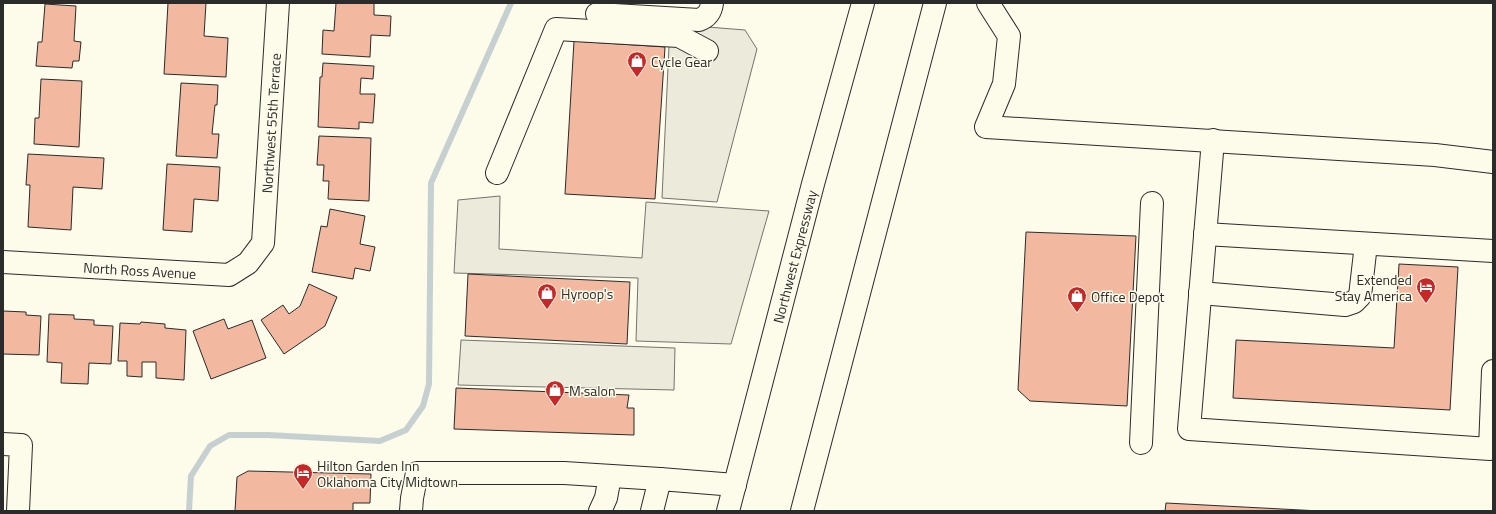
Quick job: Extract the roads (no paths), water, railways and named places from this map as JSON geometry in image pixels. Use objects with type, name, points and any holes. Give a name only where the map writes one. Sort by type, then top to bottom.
[{"type":"main road","name":"Northwest 55th Terrace","points":[[263,243],[278,3]]},
{"type":"main road","points":[[597,7],[699,20],[705,18],[709,14],[712,3]]},
{"type":"main road","name":"Northwest Expressway","points":[[728,511],[813,184],[863,3]]},
{"type":"main road","points":[[802,511],[935,3]]},
{"type":"main road","points":[[988,3],[1009,36],[1004,84],[986,127],[1435,155],[1493,162]]},
{"type":"main road","points":[[497,173],[556,29],[679,36],[708,51]]},
{"type":"main road","points":[[1213,140],[1189,429],[1490,449],[1493,371]]},
{"type":"main road","points":[[1141,443],[1152,203]]},
{"type":"main road","points":[[1205,234],[1493,251]]},
{"type":"main road","name":"North Ross Avenue","points":[[3,262],[229,275],[248,263],[263,243]]},
{"type":"main road","points":[[1200,293],[1345,305],[1354,302],[1360,296],[1366,244]]},
{"type":"main road","points":[[3,444],[22,444],[18,511]]},
{"type":"main road","points":[[411,511],[417,474],[564,473],[735,485]]},
{"type":"main road","points":[[600,511],[606,498],[610,476]]},
{"type":"main road","points":[[652,511],[660,479]]},
{"type":"waterway","points":[[189,511],[191,476],[210,446],[229,435],[268,435],[380,441],[406,430],[423,406],[429,384],[431,183],[511,3]]},
{"type":"place","name":"Cycle Gear","points":[[637,78]]},
{"type":"place","name":"Extended Stay America","points":[[1426,304]]},
{"type":"place","name":"Hyroop's","points":[[547,310]]},
{"type":"place","name":"Office Depot","points":[[1077,313]]},
{"type":"place","name":"M salon","points":[[555,407]]},
{"type":"place","name":"Hilton Garden Inn Oklahoma City Midtown","points":[[303,490]]}]
